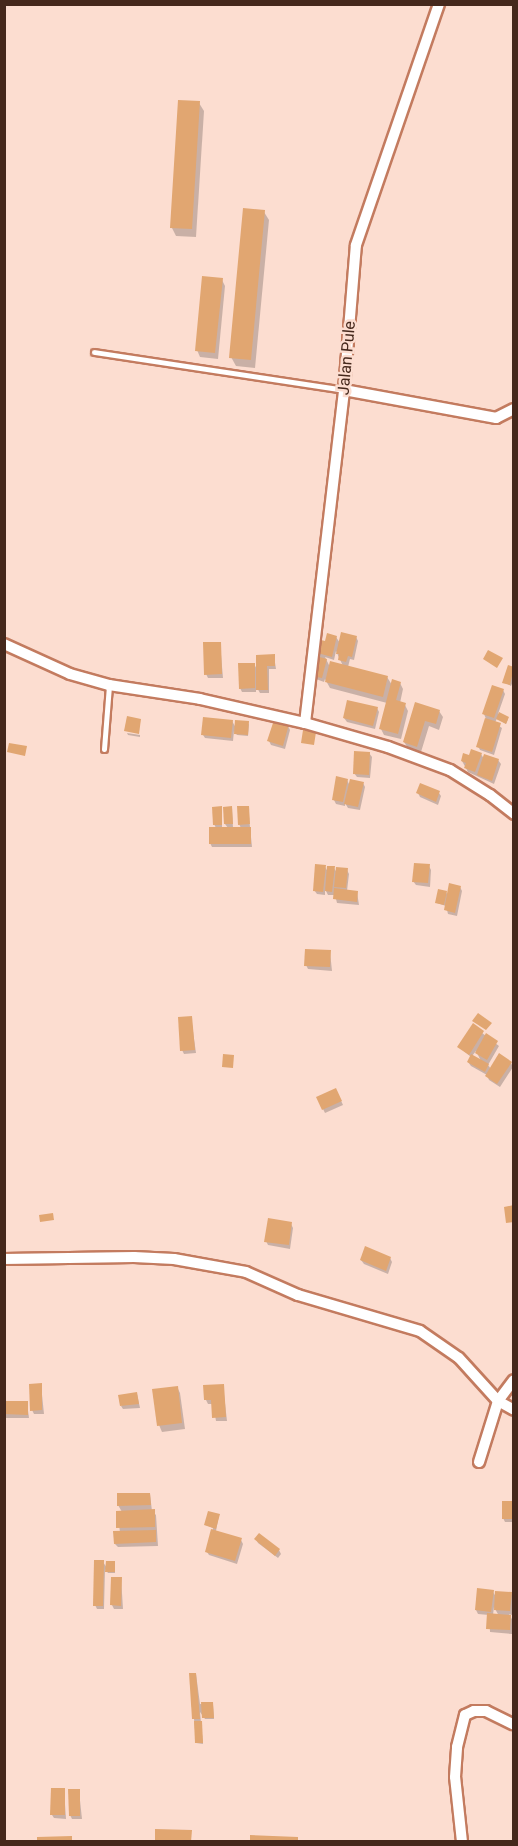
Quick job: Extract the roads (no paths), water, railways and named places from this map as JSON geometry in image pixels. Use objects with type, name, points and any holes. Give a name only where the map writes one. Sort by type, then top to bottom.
[{"type":"street","name":"Jalan Pule","points":[[305,723],[311,651],[344,390],[356,245],[439,4]]},
{"type":"street","points":[[344,390],[500,418],[513,409]]},
{"type":"street","points":[[4,644],[70,674],[109,685],[200,699],[305,723],[388,747],[450,770],[490,795],[513,814]]},
{"type":"street","points":[[4,1258],[154,1258],[246,1272],[298,1295],[420,1331],[459,1358],[498,1401],[513,1410]]},
{"type":"street","points":[[479,1462],[498,1401],[513,1380]]},
{"type":"street","points":[[462,1842],[455,1777],[457,1747],[465,1715],[474,1711],[486,1711],[513,1724]]},
{"type":"lane","points":[[93,352],[344,390]]},
{"type":"lane","points":[[104,749],[109,685]]}]
